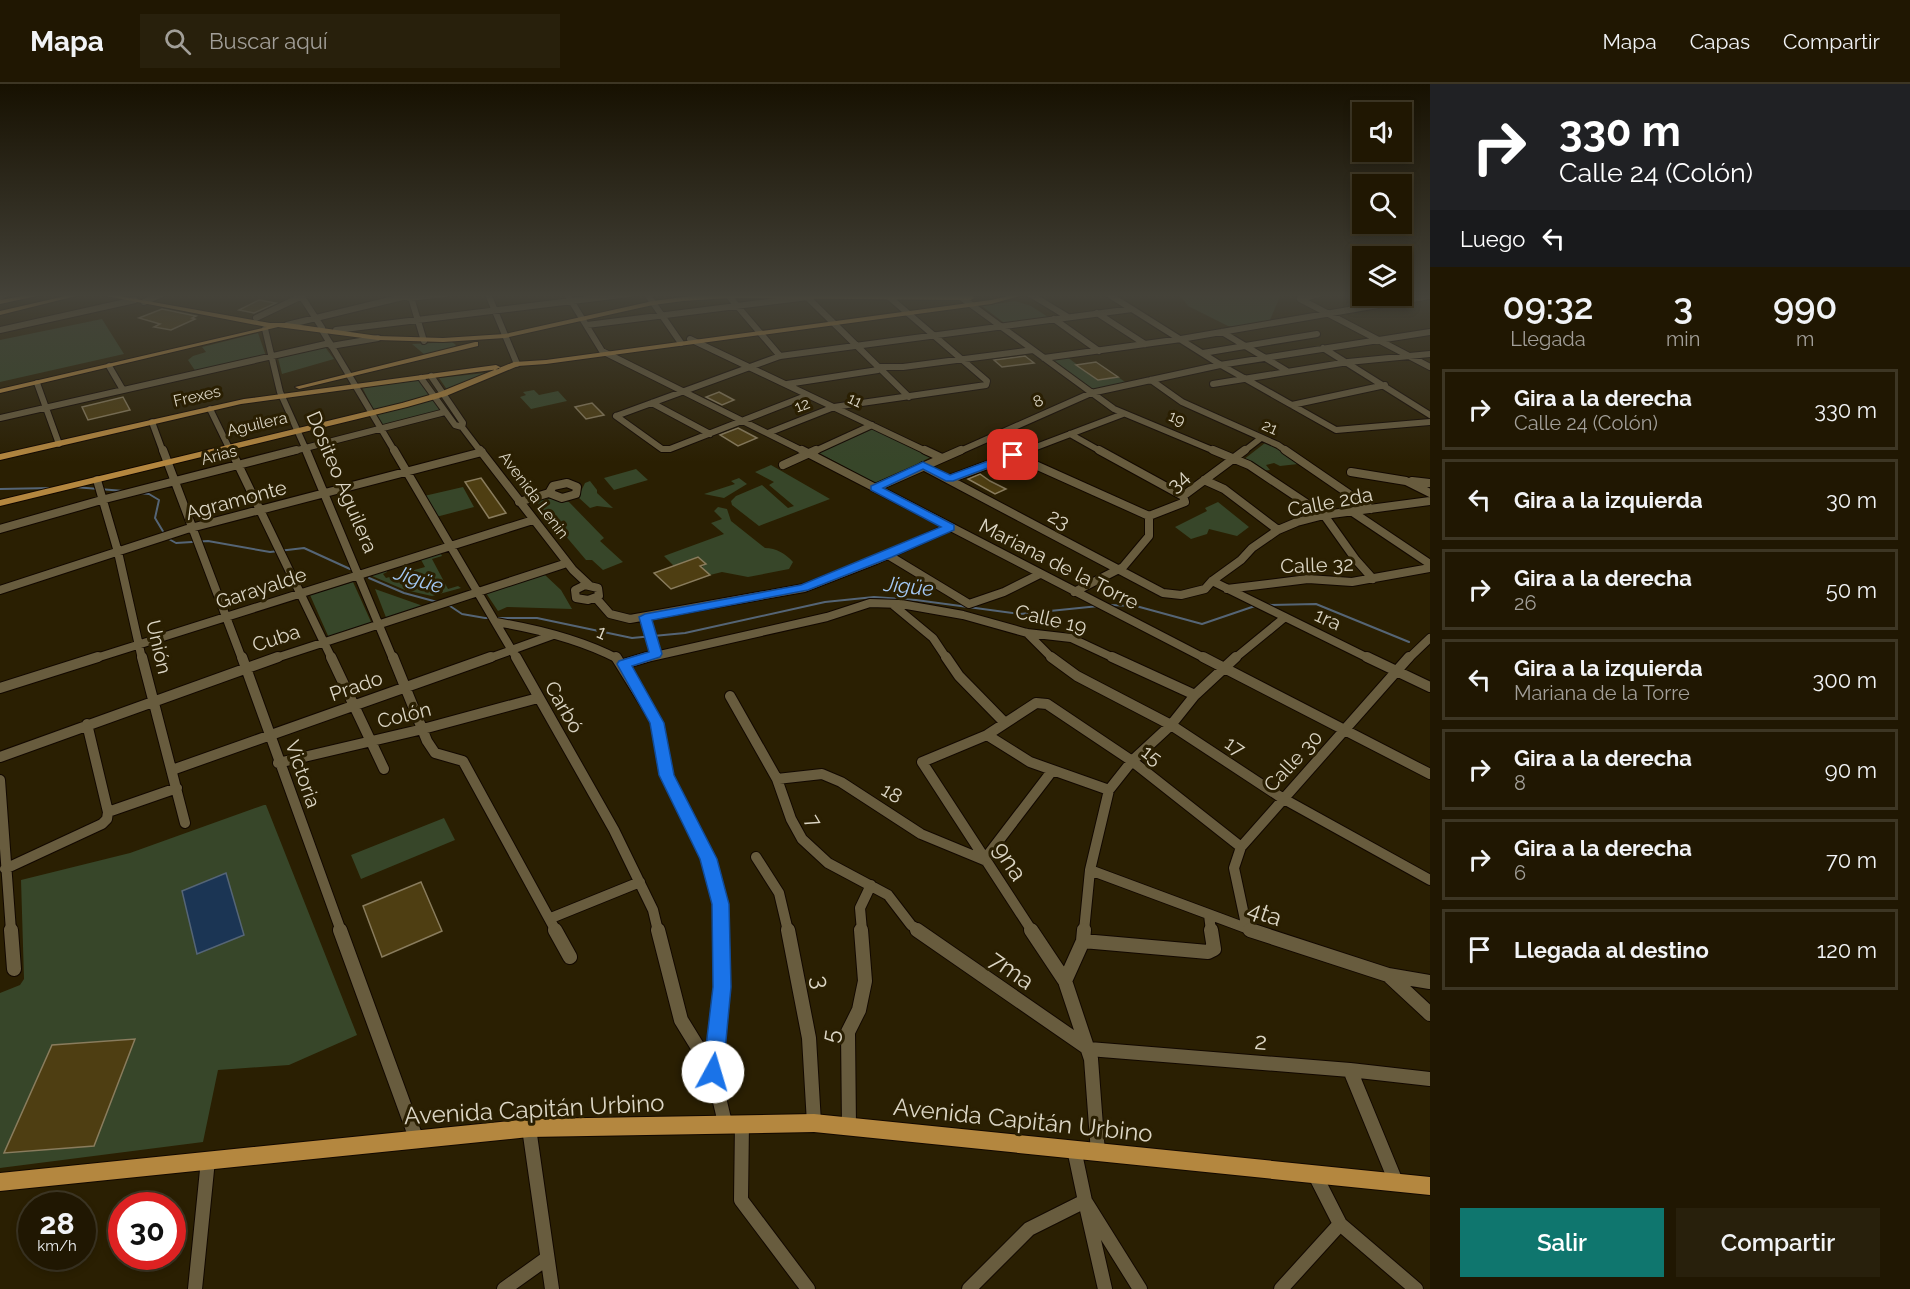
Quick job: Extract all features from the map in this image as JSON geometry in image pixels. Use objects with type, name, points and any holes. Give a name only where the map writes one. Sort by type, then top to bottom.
[{"type":"main road","points":[[0,391],[177,350]]},
{"type":"main road","points":[[281,394],[438,350]]},
{"type":"main road","points":[[281,394],[421,378],[617,350]]},
{"type":"main road","name":"Aguilera","points":[[0,503],[77,484],[101,489],[166,462],[439,395],[517,364]]},
{"type":"main road","name":"Frexes","points":[[0,457],[281,394]]},
{"type":"main road","name":"Avenida Capitán Urbino","points":[[0,1182],[529,1128],[814,1123],[1430,1186]]},
{"type":"street","name":"Dositeo Aguilera","points":[[270,350],[281,394],[326,493],[423,729],[435,753],[464,761],[551,918],[570,957]]},
{"type":"street","points":[[0,418],[305,350]]},
{"type":"street","name":"Carbó","points":[[334,350],[489,609],[614,830],[653,910],[681,1020],[713,1072],[733,1123],[741,1200],[808,1289]]},
{"type":"street","points":[[511,350],[517,364]]},
{"type":"street","name":"11","points":[[714,350],[942,458]]},
{"type":"street","points":[[775,350],[780,356]]},
{"type":"street","points":[[808,395],[670,449],[662,449],[616,416],[780,356],[821,350]]},
{"type":"street","points":[[863,350],[909,397]]},
{"type":"street","points":[[951,350],[961,359]]},
{"type":"street","points":[[786,384],[878,370],[880,367],[1031,350]]},
{"type":"street","name":"19","points":[[1033,350],[1123,414],[1249,465],[1323,515],[1373,579]]},
{"type":"street","points":[[1044,358],[1104,350]]},
{"type":"street","points":[[1199,350],[1336,430],[1430,422]]},
{"type":"street","points":[[1206,355],[1227,350]]},
{"type":"street","points":[[1252,350],[1287,371]]},
{"type":"street","name":"8","points":[[875,488],[1091,393],[1221,365],[1310,350]]},
{"type":"street","points":[[1327,350],[1429,413]]},
{"type":"street","points":[[1397,350],[1430,366]]},
{"type":"street","name":"Mariana de la Torre","points":[[605,352],[744,420],[1430,774]]},
{"type":"street","points":[[1213,384],[1348,362],[1430,354]]},
{"type":"street","points":[[1206,355],[1213,362],[1212,367]]},
{"type":"street","name":"12","points":[[768,433],[834,407],[986,385],[987,381],[961,359]]},
{"type":"street","points":[[109,366],[123,390]]},
{"type":"street","name":"Avenida Lenin","points":[[431,376],[445,412],[455,425],[462,427],[482,452],[582,584],[600,590],[596,598],[583,600],[576,598],[574,593],[582,584]]},
{"type":"street","name":"Avenida Lenin","points":[[421,378],[463,423],[462,427]]},
{"type":"street","name":"21","points":[[1151,380],[1182,402],[1278,445],[1371,509]]},
{"type":"street","points":[[37,383],[58,444]]},
{"type":"street","points":[[1292,405],[1385,385]]},
{"type":"street","points":[[652,403],[710,435]]},
{"type":"street","points":[[210,409],[384,769]]},
{"type":"street","name":"Arias","points":[[0,529],[101,489],[120,495],[445,412]]},
{"type":"street","points":[[950,479],[1123,414]]},
{"type":"street","name":"Victoria","points":[[152,422],[227,616],[278,763],[416,1138]]},
{"type":"street","points":[[783,465],[872,425]]},
{"type":"street","points":[[1070,434],[1183,495]]},
{"type":"street","name":"34","points":[[1149,516],[1185,502],[1183,495],[1261,438]]},
{"type":"street","name":"Agramonte","points":[[0,590],[193,528],[482,452]]},
{"type":"street","points":[[1013,455],[1149,516],[1149,536],[1119,570],[1074,592]]},
{"type":"street","name":"23","points":[[923,465],[1163,593],[1181,595],[1205,589]]},
{"type":"street","points":[[1351,472],[1430,483]]},
{"type":"street","points":[[1204,480],[1224,489],[1278,530]]},
{"type":"street","points":[[1406,481],[1430,493]]},
{"type":"street","name":"Unión","points":[[101,489],[152,700],[185,823]]},
{"type":"street","points":[[519,502],[549,493]]},
{"type":"street","name":"Calle 2da","points":[[1205,589],[1212,581],[1278,530],[1323,515],[1430,501]]},
{"type":"street","points":[[1351,511],[1430,566]]},
{"type":"street","name":"Garayalde","points":[[0,688],[533,520]]},
{"type":"street","points":[[596,598],[610,614],[630,619],[804,588],[888,555],[950,527]]},
{"type":"street","points":[[888,555],[969,604],[1004,592],[1040,574]]},
{"type":"street","name":"Cuba","points":[[0,757],[244,668],[567,563]]},
{"type":"street","name":"Calle 32","points":[[1205,589],[1226,589],[1299,580],[1352,582],[1430,566]]},
{"type":"street","name":"1ra","points":[[1212,581],[1430,687]]},
{"type":"street","name":"Calle 19","points":[[624,664],[676,649],[827,617],[870,603],[891,604],[941,610],[1027,633],[1071,638],[1195,695]]},
{"type":"street","points":[[891,604],[933,638],[959,676],[1005,723],[987,735],[1023,758],[1052,771],[1108,790]]},
{"type":"street","points":[[645,617],[653,643],[660,653]]},
{"type":"street","points":[[1065,981],[1083,941],[1090,870],[1108,790],[1132,761],[1172,725],[1195,695],[1222,668],[1284,618]]},
{"type":"street","name":"1","points":[[496,622],[543,630],[552,636],[575,640],[618,658],[624,664]]},
{"type":"street","name":"17","points":[[1027,633],[1045,653],[1077,676],[1172,725],[1282,798],[1430,880]]},
{"type":"street","name":"Prado","points":[[172,770],[552,636]]},
{"type":"street","name":"Calle 30","points":[[1246,929],[1234,868],[1241,847],[1282,798],[1347,730],[1420,645],[1430,638]]},
{"type":"street","points":[[624,664],[657,723],[667,775],[708,859],[720,904],[722,987],[713,1072]]},
{"type":"street","name":"7","points":[[730,696],[777,779],[791,819],[802,839],[828,863],[888,895],[911,925]]},
{"type":"street","name":"Colón","points":[[278,763],[423,729],[538,698]]},
{"type":"street","name":"15","points":[[1005,723],[1036,703],[1047,704],[1132,761],[1241,847]]},
{"type":"street","points":[[5,869],[102,824],[107,819],[108,812],[87,724]]},
{"type":"street","name":"9na","points":[[987,735],[922,762],[1065,981],[1089,1049],[1094,1078],[1098,1153]]},
{"type":"street","points":[[984,860],[1052,771]]},
{"type":"street","name":"18","points":[[777,779],[822,774],[841,782],[921,834],[984,860]]},
{"type":"street","points":[[0,780],[14,969]]},
{"type":"street","points":[[108,812],[177,788]]},
{"type":"street","name":"3","points":[[756,857],[779,893],[796,966],[809,1038],[814,1123]]},
{"type":"street","name":"4ta","points":[[1090,870],[1246,929],[1388,975],[1430,982]]},
{"type":"street","points":[[551,918],[640,882]]},
{"type":"street","name":"5","points":[[849,1127],[848,1032],[859,1010],[865,981],[860,908],[871,885]]},
{"type":"street","points":[[1083,941],[1208,952],[1214,949],[1209,915]]},
{"type":"street","name":"7ma","points":[[911,925],[1089,1049]]},
{"type":"street","points":[[1388,975],[1430,1014]]},
{"type":"street","name":"2","points":[[1089,1049],[1430,1078]]},
{"type":"street","points":[[1350,1070],[1396,1182]]},
{"type":"street","points":[[529,1128],[552,1289]]},
{"type":"street","points":[[1074,1149],[1105,1289]]},
{"type":"street","points":[[195,1289],[208,1160]]},
{"type":"street","points":[[1314,1173],[1340,1224],[1416,1289]]},
{"type":"street","points":[[969,1289],[1029,1229],[1084,1202]]},
{"type":"street","points":[[1084,1202],[1140,1289]]},
{"type":"street","points":[[1281,1289],[1340,1224]]},
{"type":"street","points":[[504,1289],[546,1259]]},
{"type":"green space","points":[[0,350],[122,350],[124,354],[0,382]]},
{"type":"green space","points":[[205,350],[264,350],[266,356],[196,372],[188,360],[206,352]]},
{"type":"green space","points":[[311,350],[327,350],[334,359],[282,374],[278,358]]},
{"type":"green space","points":[[419,350],[445,350],[425,355]]},
{"type":"green space","points":[[1067,357],[1098,380],[1118,377],[1128,384],[1092,391],[1050,360]]},
{"type":"green space","points":[[494,372],[448,391],[439,378]]},
{"type":"green space","points":[[419,380],[429,395],[374,411],[362,387]]},
{"type":"green space","points":[[534,390],[539,395],[558,391],[567,401],[531,409],[520,397],[526,395],[523,392]]},
{"type":"green space","points":[[434,399],[442,412],[383,426],[376,414]]},
{"type":"green space","points":[[873,429],[931,457],[877,484],[819,453]]},
{"type":"green space","points":[[1265,443],[1280,450],[1298,464],[1280,466],[1274,463],[1266,465],[1270,470],[1260,471],[1243,460]]},
{"type":"green space","points":[[771,465],[830,499],[759,526],[732,505],[731,501],[736,496],[762,485],[788,508],[794,506],[769,485],[774,482],[755,472]]},
{"type":"green space","points":[[636,469],[648,480],[614,490],[604,478]]},
{"type":"green space","points":[[739,478],[747,484],[724,498],[704,494],[735,484],[731,481]]},
{"type":"green space","points":[[590,481],[597,493],[613,508],[597,506],[590,508],[578,497],[585,483]]},
{"type":"green space","points":[[463,487],[474,507],[436,517],[424,496]]},
{"type":"green space","points":[[548,498],[569,502],[604,538],[600,541],[623,562],[603,570],[592,560],[586,560],[536,501]]},
{"type":"green space","points":[[1218,502],[1249,527],[1237,536],[1209,529],[1207,534],[1191,539],[1175,527],[1207,511],[1205,508]]},
{"type":"green space","points":[[718,507],[727,509],[731,521],[765,548],[777,550],[787,556],[793,562],[789,569],[748,577],[722,572],[710,575],[702,567],[705,564],[698,557],[674,566],[664,556],[724,534],[711,523],[722,519],[714,511]]},
{"type":"green space","points":[[440,552],[442,556],[432,559],[448,589],[458,586],[461,588],[432,596],[405,590],[365,573],[387,567],[387,572],[383,574],[386,578],[425,567],[420,558]]},
{"type":"green space","points":[[545,575],[561,590],[572,609],[507,607],[498,611],[486,593]]},
{"type":"green space","points":[[353,582],[372,624],[329,638],[310,595]]},
{"type":"green space","points":[[375,589],[426,607],[387,620]]},
{"type":"green space","points":[[266,805],[357,1035],[289,1065],[218,1070],[203,1142],[0,1168],[0,993],[20,985],[24,979],[21,880],[130,853]]},
{"type":"green space","points":[[444,818],[455,840],[361,879],[351,855]]},
{"type":"water","points":[[226,873],[244,935],[197,954],[182,891]]},
{"type":"building","points":[[1025,356],[1034,363],[1002,367],[994,360]]},
{"type":"building","points":[[1096,362],[1118,377],[1098,380],[1076,365]]},
{"type":"building","points":[[719,392],[734,400],[722,405],[706,397]]},
{"type":"building","points":[[123,397],[130,410],[88,420],[82,407]]},
{"type":"building","points":[[592,403],[604,415],[586,419],[575,407]]},
{"type":"building","points":[[738,428],[757,438],[738,446],[720,435]]},
{"type":"building","points":[[980,474],[1006,489],[995,494],[968,479]]},
{"type":"building","points":[[481,478],[506,513],[489,518],[465,482]]},
{"type":"building","points":[[698,557],[706,564],[700,566],[710,575],[671,589],[654,573]]},
{"type":"building","points":[[421,882],[442,931],[382,957],[363,906]]},
{"type":"building","points":[[135,1039],[94,1146],[4,1153],[52,1045]]},
{"type":"waterway","name":"Jigüe","points":[[74,487],[124,491]]},
{"type":"waterway","name":"Jigüe","points":[[0,489],[52,488]]},
{"type":"waterway","name":"Jigüe","points":[[140,493],[149,494],[159,500],[155,518],[167,538],[176,543],[208,541],[270,552],[304,548],[350,569]]},
{"type":"waterway","name":"Jigüe","points":[[369,578],[404,593],[441,603]]},
{"type":"waterway","name":"Jigüe","points":[[447,604],[462,614],[485,618],[537,618],[632,638],[685,633],[825,602],[874,597],[916,600],[1020,614],[1099,606]]},
{"type":"waterway","name":"Jigüe","points":[[1265,605],[1316,604],[1409,642]]},
{"type":"waterway","name":"Jigüe","points":[[1109,605],[1136,606],[1202,624],[1255,606]]},
{"type":"route","points":[[713,1072],[722,987],[720,904],[708,859],[667,775],[657,723],[624,664],[656,654],[645,617],[804,588],[888,555],[950,527],[875,488],[923,465],[950,479],[1013,455]]}]
